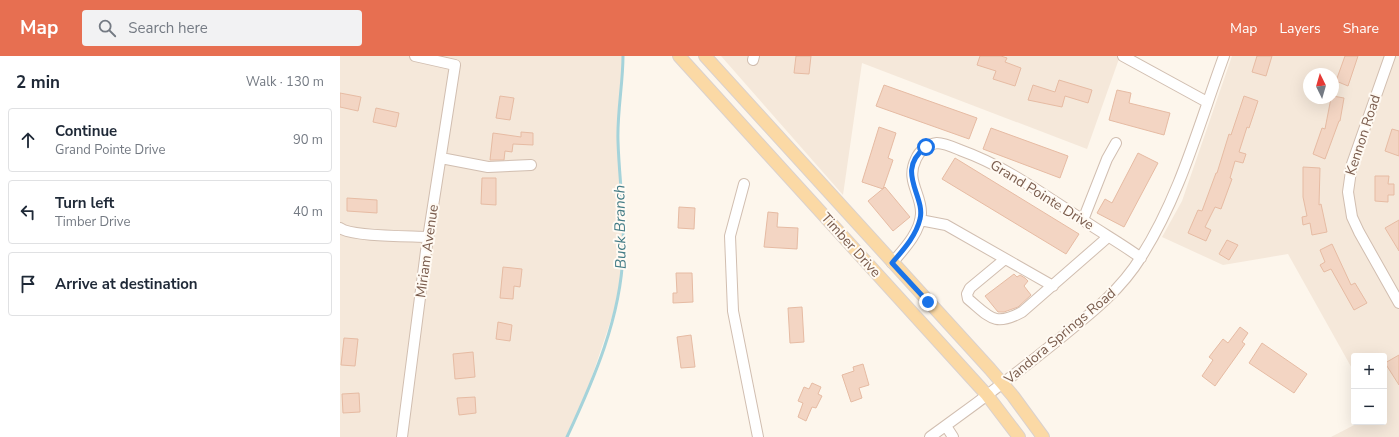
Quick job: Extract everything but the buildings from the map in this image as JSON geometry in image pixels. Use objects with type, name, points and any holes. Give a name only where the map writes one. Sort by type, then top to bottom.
[{"type":"main road","name":"Timber Drive","points":[[679,56],[987,395],[1019,437]]},
{"type":"main road","name":"Timber Drive","points":[[705,56],[1003,384],[1043,437]]},
{"type":"street","name":"Miriam Avenue","points":[[402,437],[428,237],[455,65],[414,56]]},
{"type":"street","points":[[1123,56],[1207,102]]},
{"type":"street","name":"Vandora Springs Road","points":[[930,437],[1003,384],[1082,321],[1116,290],[1141,258],[1170,203],[1224,56]]},
{"type":"street","name":"Kennon Road","points":[[1390,56],[1352,164],[1348,192],[1352,217],[1358,232],[1398,301]]},
{"type":"street","name":"Grand Pointe Drive","points":[[920,220],[920,207],[913,186],[912,176],[914,163],[920,152],[926,147],[938,143],[987,160],[1015,174],[1141,258]]},
{"type":"street","points":[[1083,220],[1107,159],[1116,143]]},
{"type":"street","points":[[441,158],[488,167],[530,165]]},
{"type":"street","points":[[744,184],[730,236],[733,311],[758,437]]},
{"type":"street","points":[[892,263],[908,244],[920,220],[946,224],[1053,286]]},
{"type":"street","points":[[340,228],[344,231],[362,233],[428,237]]},
{"type":"street","points":[[1005,259],[970,288],[967,294],[968,299],[994,320],[1008,319],[1022,312],[1108,237]]},
{"type":"street","points":[[946,426],[953,437]]},
{"type":"shaded area","points":[[340,56],[623,56],[623,77],[618,141],[624,227],[623,254],[618,299],[585,397],[567,437],[340,437]]},
{"type":"shaded area","points":[[721,56],[1120,56],[1087,149],[862,63],[843,195]]},
{"type":"shaded area","points":[[1232,56],[1399,56],[1399,437],[1331,437],[1354,425],[1387,425],[1387,353],[1351,353],[1351,367],[1288,254],[1223,265],[1162,237],[1182,201]]},
{"type":"waterway","name":"Buck Branch","points":[[567,437],[587,393],[612,324],[621,277],[623,225],[618,130],[623,56]]},
{"type":"route","points":[[926,147],[916,157],[912,170],[913,186],[921,213],[920,220],[908,244],[892,263],[928,302]]}]
